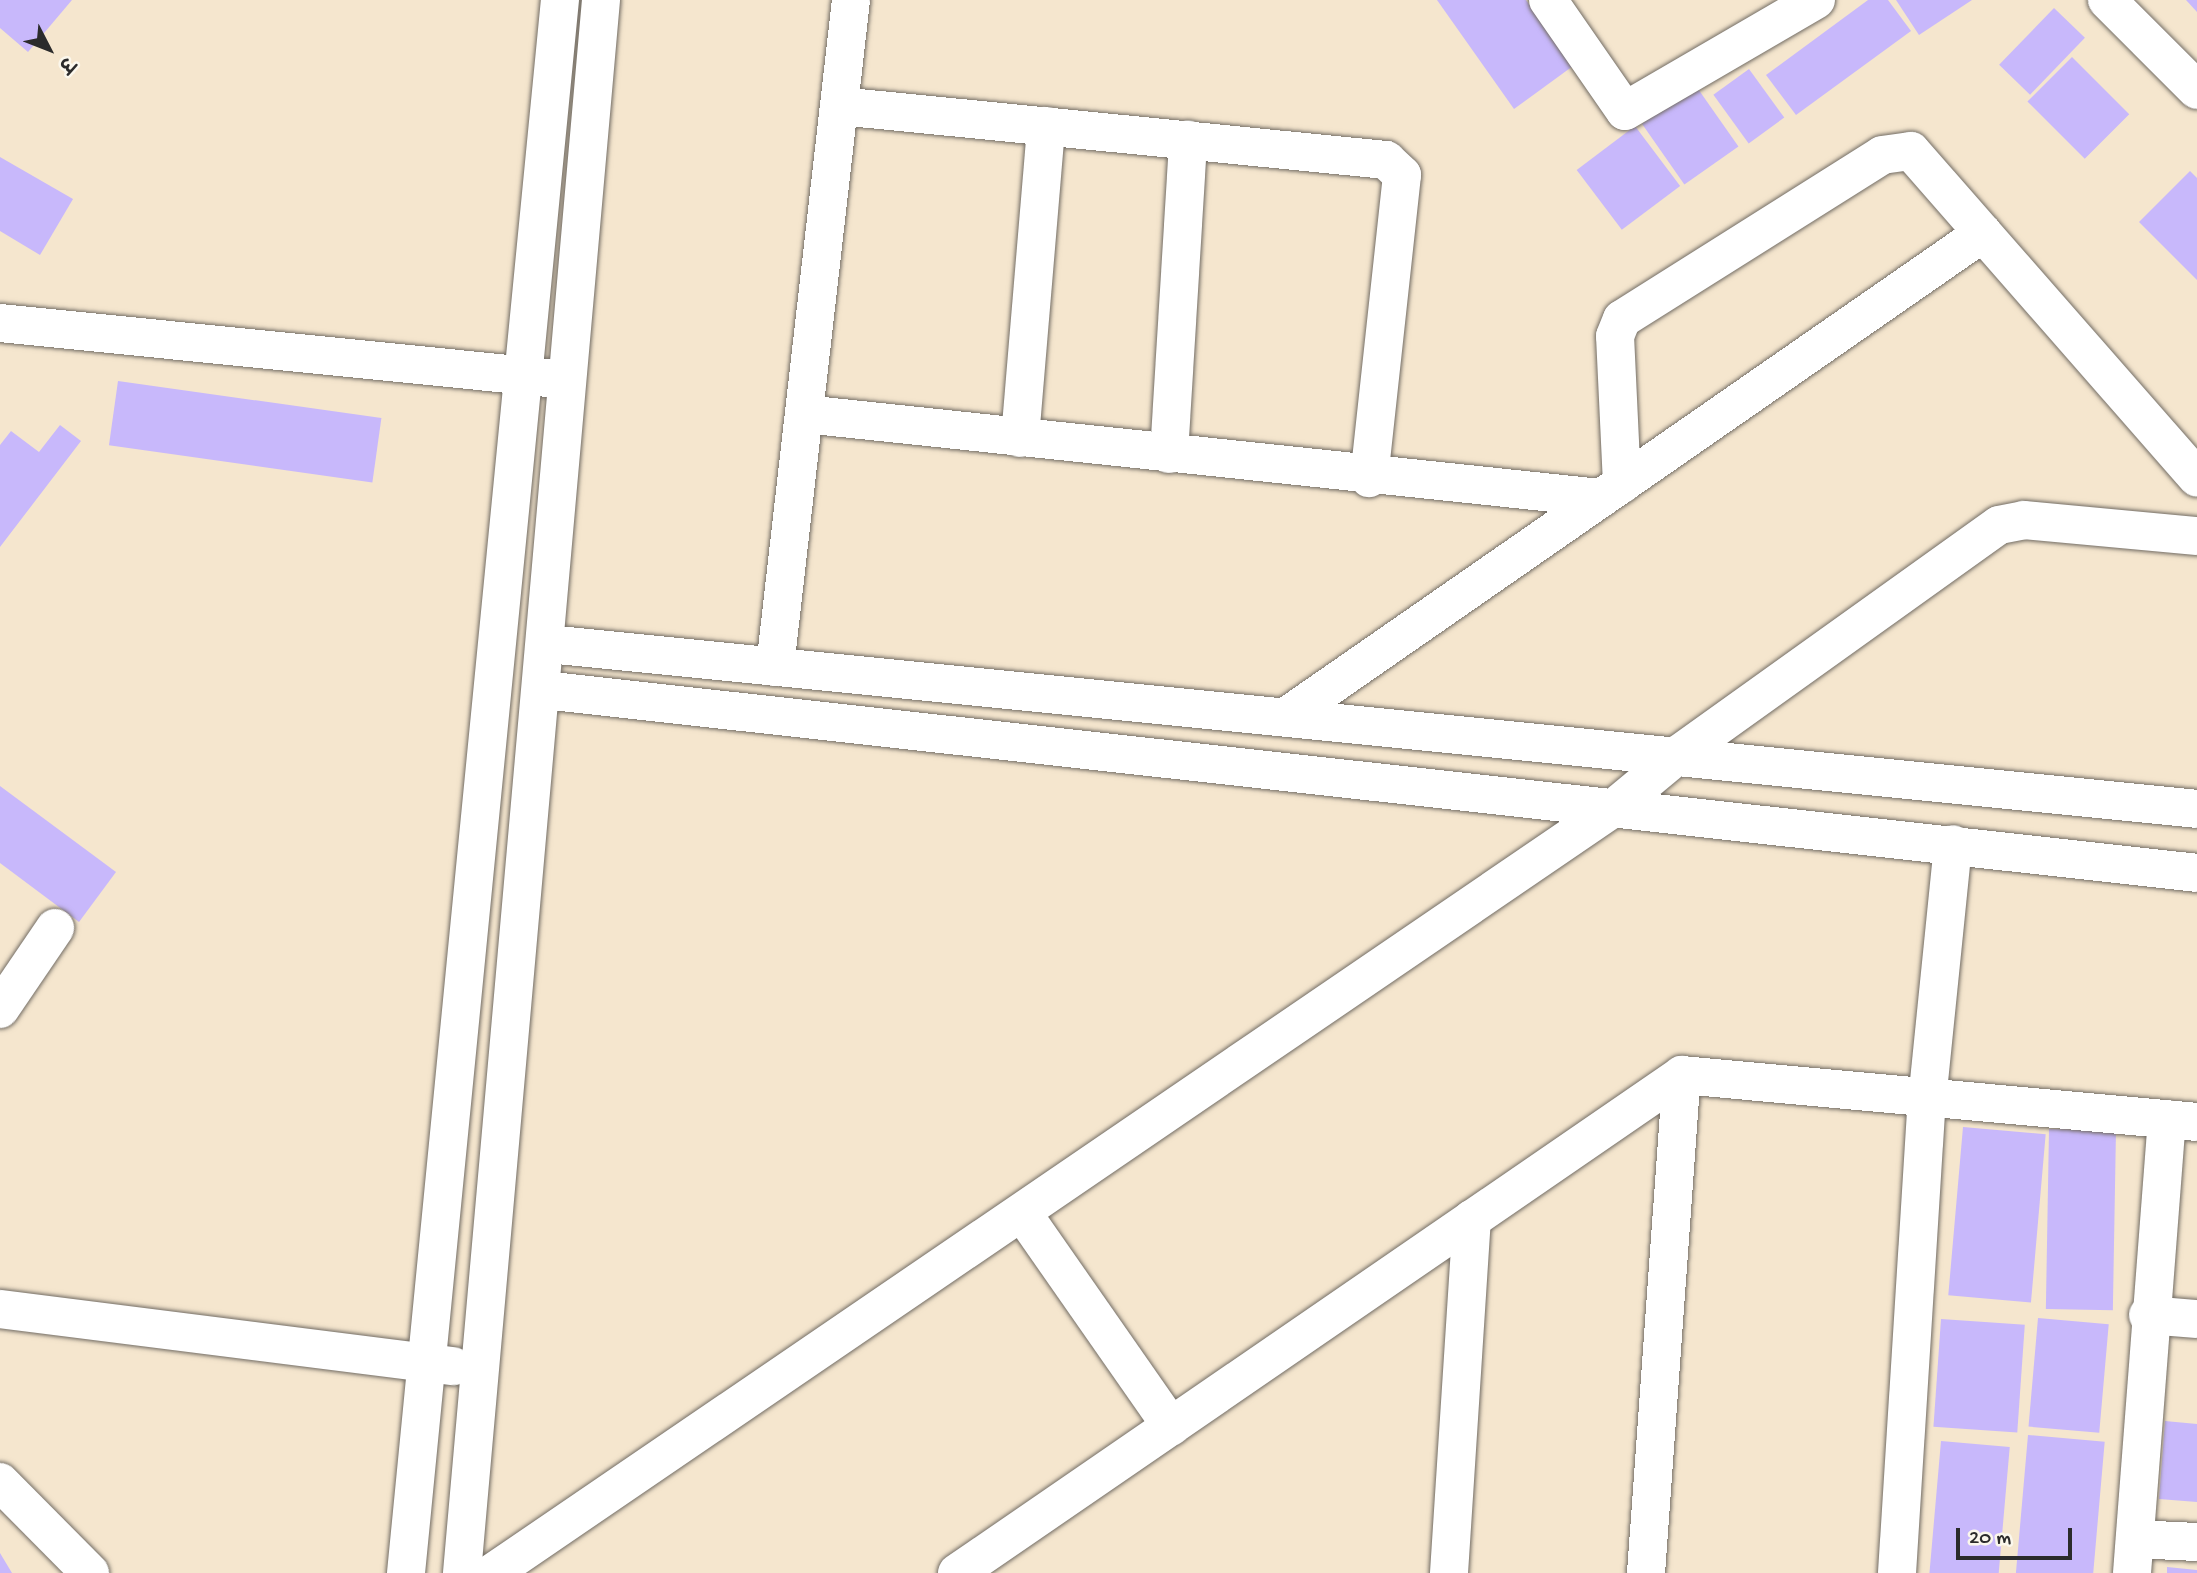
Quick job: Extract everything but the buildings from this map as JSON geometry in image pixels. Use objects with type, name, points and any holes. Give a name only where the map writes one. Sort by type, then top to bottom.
[{"type":"street","points":[[407,1573],[560,0]]},
{"type":"street","points":[[462,1573],[548,644],[601,0]]},
{"type":"street","points":[[775,667],[851,0]]},
{"type":"street","points":[[1548,0],[1625,110],[1816,0]]},
{"type":"street","points":[[2107,0],[2192,75]]},
{"type":"street","points":[[839,106],[1386,160],[1402,175],[1369,478]]},
{"type":"street","points":[[1020,438],[1046,126]]},
{"type":"street","points":[[1169,454],[1188,140]]},
{"type":"street","points":[[1612,491],[1615,335],[1635,306],[1882,155],[1912,151],[2197,478]]},
{"type":"street","points":[[1287,716],[1983,233]]},
{"type":"street","points":[[0,323],[569,380]]},
{"type":"street","points":[[804,414],[1369,478],[1612,491]]},
{"type":"street","points":[[492,1573],[1023,1214],[1615,807],[1679,754],[1999,525],[2024,520],[2197,536]]},
{"type":"street","points":[[548,644],[1679,754],[2197,809]]},
{"type":"street","points":[[543,690],[2197,873]]},
{"type":"street","points":[[1897,1573],[1927,1101],[1953,844]]},
{"type":"street","points":[[0,1009],[55,928]]},
{"type":"street","points":[[1646,1573],[1682,1075]]},
{"type":"street","points":[[957,1573],[1682,1075],[1927,1101],[2182,1120],[2148,1315],[2133,1556],[2197,1542]]},
{"type":"street","points":[[1023,1214],[1171,1426]]},
{"type":"street","points":[[1448,1573],[1472,1220]]},
{"type":"street","points":[[0,1310],[480,1370]]},
{"type":"street","points":[[2148,1315],[2197,1319]]},
{"type":"street","points":[[0,1482],[90,1573]]}]
